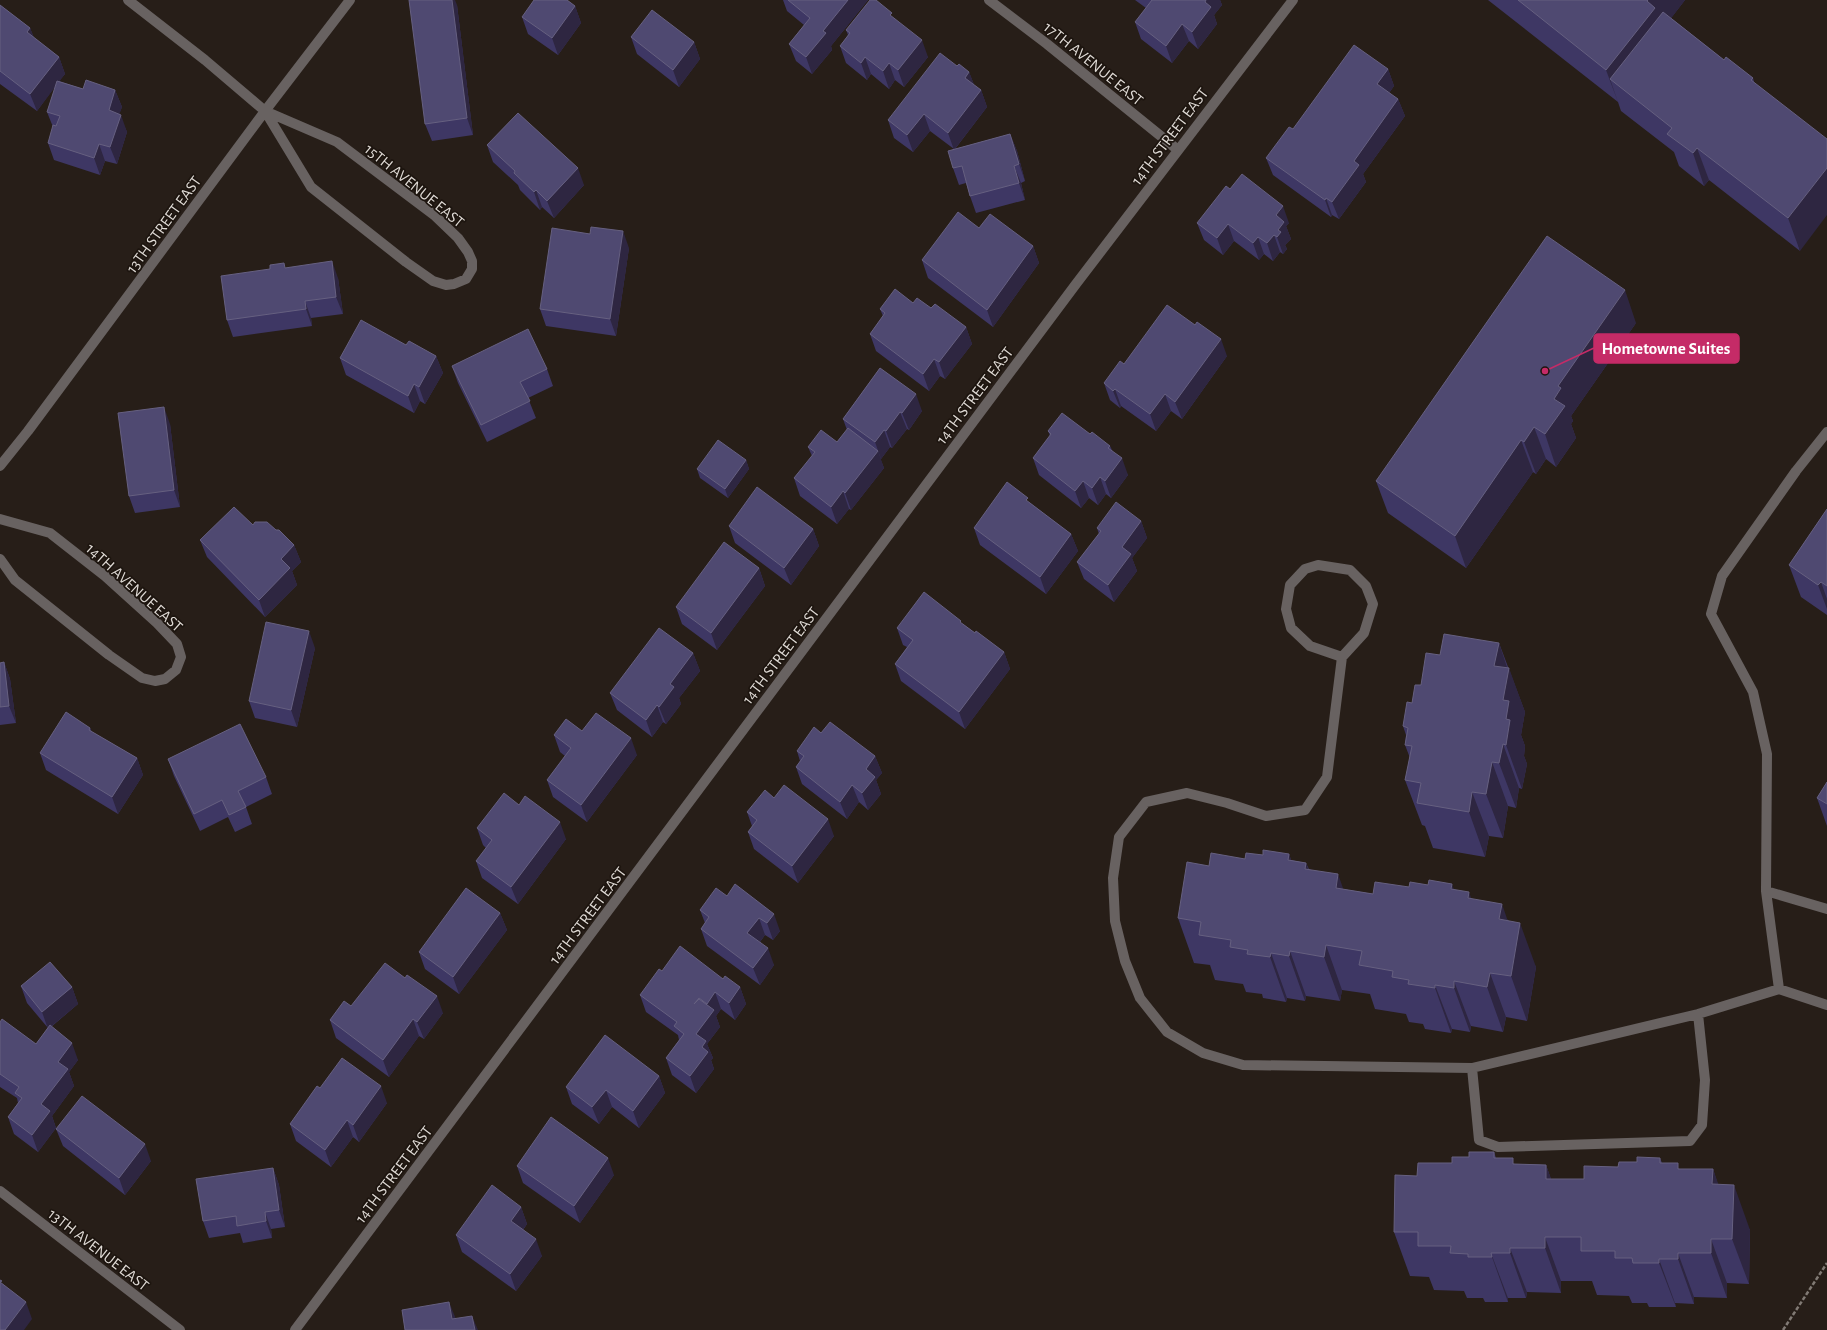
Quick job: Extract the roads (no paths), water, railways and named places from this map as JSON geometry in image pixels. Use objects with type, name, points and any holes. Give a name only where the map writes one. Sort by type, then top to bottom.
[{"type":"street","points":[[128,0],[205,60],[265,111]]},
{"type":"street","name":"13TH STREET EAST","points":[[0,466],[28,431],[265,111],[350,0]]},
{"type":"street","name":"17TH AVENUE EAST","points":[[989,0],[1047,44],[1178,150]]},
{"type":"street","name":"14TH STREET EAST","points":[[295,1330],[1071,290],[1293,0]]},
{"type":"street","name":"15TH AVENUE EAST","points":[[265,111],[337,142],[434,215],[458,238],[468,252],[472,261],[472,269],[466,279],[454,284],[446,285],[433,281],[406,262],[311,186],[265,111]]},
{"type":"street","points":[[1779,989],[1766,891],[1767,754],[1754,692],[1711,614],[1722,576],[1796,471],[1827,432]]},
{"type":"street","name":"14TH AVENUE EAST","points":[[0,519],[50,533],[105,576],[157,623],[177,644],[181,657],[176,670],[165,679],[155,681],[142,678],[109,655],[15,580],[0,559]]},
{"type":"street","points":[[1342,657],[1310,646],[1291,628],[1286,609],[1290,585],[1305,569],[1318,565],[1350,570],[1366,586],[1373,604],[1364,633],[1342,657],[1327,777],[1305,810],[1266,816],[1227,802],[1187,793],[1146,802],[1119,837],[1113,886],[1115,921],[1125,961],[1140,998],[1167,1032],[1203,1054],[1243,1065],[1472,1068],[1698,1014],[1779,989],[1827,1005]]},
{"type":"street","points":[[1766,891],[1827,909]]},
{"type":"street","points":[[1472,1068],[1479,1140],[1498,1147],[1690,1140],[1702,1125],[1705,1080],[1698,1014]]},
{"type":"street","name":"13TH AVENUE EAST","points":[[0,1191],[180,1330]]},
{"type":"place","name":"Hometowne Suites","points":[[1545,371]]}]
